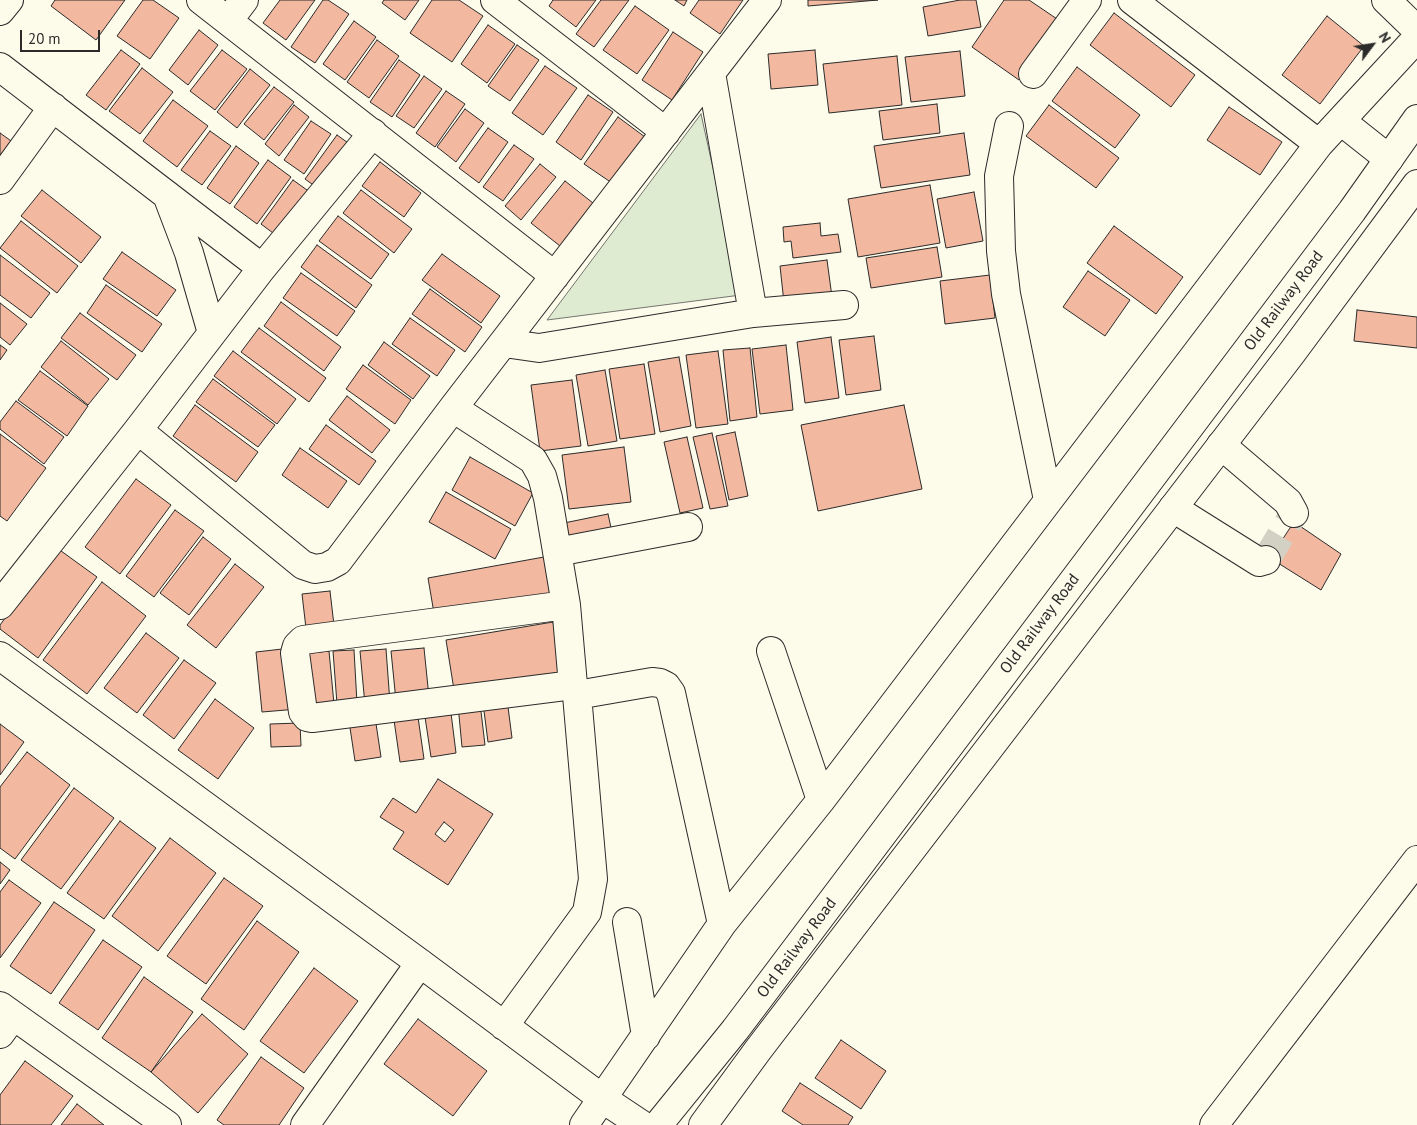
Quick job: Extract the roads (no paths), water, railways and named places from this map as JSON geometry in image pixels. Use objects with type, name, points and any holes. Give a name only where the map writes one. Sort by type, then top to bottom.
[{"type":"street","points":[[0,12],[9,0]]},
{"type":"street","points":[[202,0],[236,10],[373,133],[555,276]]},
{"type":"street","points":[[494,0],[666,132]]},
{"type":"street","points":[[138,430],[303,565],[315,569],[327,568],[338,561],[453,408],[768,0]]},
{"type":"street","points":[[1033,74],[1087,0]]},
{"type":"street","points":[[1132,0],[1319,144]]},
{"type":"street","points":[[1386,0],[1417,30]]},
{"type":"street","points":[[584,1125],[722,924],[820,800],[1319,144],[1417,38]]},
{"type":"street","points":[[0,67],[262,268]]},
{"type":"street","points":[[712,73],[753,313]]},
{"type":"street","points":[[0,180],[53,107]]},
{"type":"street","name":"Old Railway Road","points":[[658,1125],[735,1030],[1352,211],[1417,119]]},
{"type":"street","points":[[1341,121],[1389,159]]},
{"type":"street","points":[[1009,126],[999,176],[1001,251],[1006,294],[1048,500]]},
{"type":"street","points":[[0,605],[138,430],[262,268],[373,133]]},
{"type":"street","name":"Old Railway Road","points":[[703,1125],[764,1042],[1221,446],[1417,184]]},
{"type":"street","points":[[168,195],[189,253],[212,333]]},
{"type":"street","points":[[504,343],[539,348],[753,313],[844,305]]},
{"type":"street","points":[[453,408],[533,460],[542,476],[548,498],[566,605],[593,879],[587,912],[504,1026]]},
{"type":"street","points":[[1221,446],[1288,502],[1294,513]]},
{"type":"street","points":[[1173,508],[1259,562],[1266,560]]},
{"type":"street","points":[[557,552],[688,527]]},
{"type":"street","points":[[566,605],[303,640],[297,646],[295,653],[303,712],[312,718],[660,682],[671,692],[722,924]]},
{"type":"street","points":[[771,651],[820,800]]},
{"type":"street","points":[[0,656],[603,1099],[642,1125]]},
{"type":"street","points":[[1214,1125],[1417,860]]},
{"type":"street","points":[[627,922],[646,1036]]},
{"type":"street","points":[[305,1125],[420,963]]},
{"type":"street","points":[[4,1018],[168,1125]]},
{"type":"tunnel","points":[[1266,560],[1294,513]]}]
